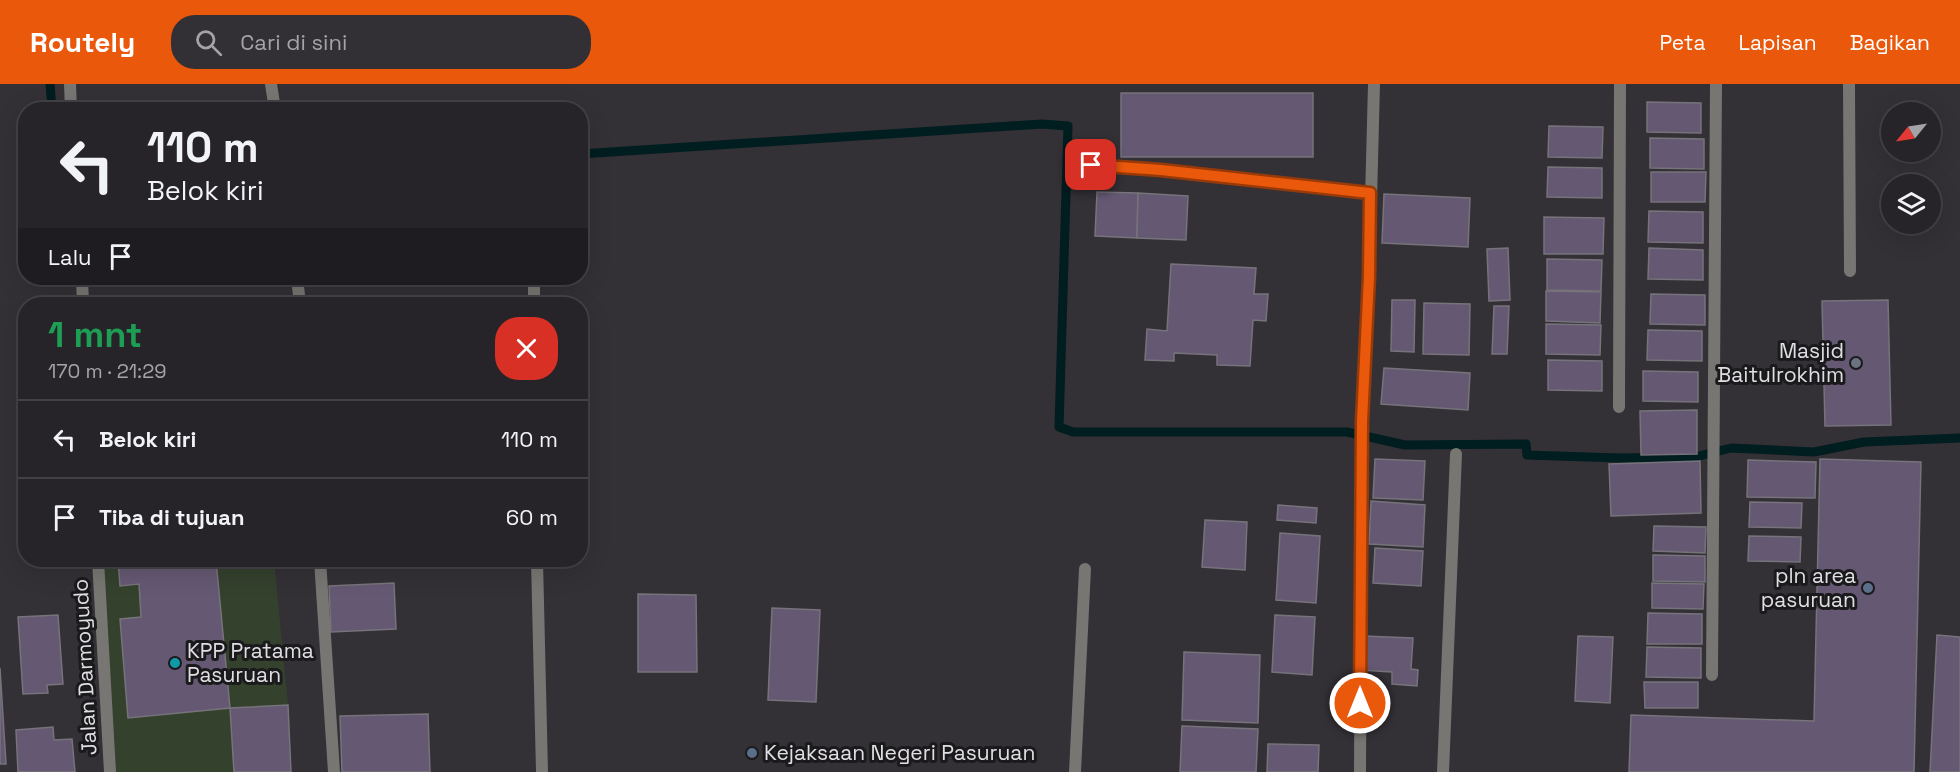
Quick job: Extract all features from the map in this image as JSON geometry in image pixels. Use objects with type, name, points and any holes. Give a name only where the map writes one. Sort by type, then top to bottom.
[{"type":"street","points":[[69,84],[70,102]]},
{"type":"street","points":[[271,84],[274,102]]},
{"type":"street","points":[[1360,772],[1361,450],[1369,277],[1374,84]]},
{"type":"street","points":[[1619,407],[1620,84]]},
{"type":"street","points":[[1712,675],[1716,84]]},
{"type":"street","points":[[1849,84],[1850,271]]},
{"type":"street","points":[[1091,165],[1161,170],[1370,193]]},
{"type":"street","points":[[1443,772],[1456,454]]},
{"type":"street","name":"Jalan Darmoyudo","points":[[98,567],[110,772]]},
{"type":"street","points":[[320,567],[333,772]]},
{"type":"street","points":[[537,567],[542,772]]},
{"type":"street","points":[[1075,772],[1085,569]]},
{"type":"green space","points":[[100,567],[275,567],[288,705],[230,708],[234,772],[112,772]]},
{"type":"building","points":[[1121,93],[1313,93],[1313,157],[1121,157]]},
{"type":"building","points":[[1647,102],[1701,103],[1701,133],[1647,132]]},
{"type":"building","points":[[1549,126],[1603,127],[1602,158],[1548,157]]},
{"type":"building","points":[[1650,138],[1704,139],[1704,169],[1650,168]]},
{"type":"building","points":[[1548,167],[1602,168],[1602,198],[1547,197]]},
{"type":"building","points":[[1651,172],[1706,172],[1705,202],[1651,202]]},
{"type":"building","points":[[1097,192],[1138,193],[1137,238],[1095,236]]},
{"type":"building","points":[[1138,193],[1188,196],[1186,240],[1137,238]]},
{"type":"building","points":[[1384,194],[1470,198],[1468,247],[1382,243]]},
{"type":"building","points":[[1649,211],[1703,212],[1703,243],[1648,242]]},
{"type":"building","points":[[1544,217],[1604,218],[1603,254],[1544,254]]},
{"type":"building","points":[[1508,248],[1510,300],[1489,301],[1487,249]]},
{"type":"building","points":[[1649,248],[1703,250],[1703,280],[1648,279]]},
{"type":"building","points":[[1547,259],[1602,260],[1601,291],[1547,290]]},
{"type":"building","points":[[1171,264],[1256,268],[1254,294],[1268,294],[1266,321],[1253,320],[1250,366],[1217,365],[1217,355],[1174,353],[1174,361],[1145,360],[1147,329],[1167,331]]},
{"type":"building","points":[[1546,291],[1601,292],[1600,323],[1546,321]]},
{"type":"building","points":[[1651,294],[1705,295],[1705,325],[1650,324]]},
{"type":"building","points":[[1392,300],[1415,300],[1414,352],[1391,351]]},
{"type":"building","name":"Masjid Baitulrokhim","points":[[1888,300],[1891,425],[1825,426],[1822,301]]},
{"type":"building","points":[[1424,303],[1470,304],[1469,355],[1423,354]]},
{"type":"building","points":[[1494,306],[1509,306],[1507,354],[1492,354]]},
{"type":"building","points":[[1546,324],[1601,325],[1600,355],[1546,354]]},
{"type":"building","points":[[1648,330],[1702,331],[1702,361],[1647,360]]},
{"type":"building","points":[[1548,360],[1602,361],[1602,391],[1548,390]]},
{"type":"building","points":[[1384,368],[1470,373],[1468,410],[1381,404]]},
{"type":"building","points":[[1643,371],[1698,372],[1698,402],[1643,401]]},
{"type":"building","points":[[1697,410],[1697,454],[1641,455],[1640,411]]},
{"type":"building","points":[[1375,459],[1425,461],[1423,500],[1373,498]]},
{"type":"building","name":"pln area pasuruan","points":[[1820,459],[1921,462],[1914,772],[1629,772],[1631,715],[1814,721]]},
{"type":"building","points":[[1748,460],[1816,462],[1815,498],[1747,497]]},
{"type":"building","points":[[1700,461],[1701,513],[1611,516],[1609,464]]},
{"type":"building","points":[[1371,501],[1425,505],[1423,547],[1369,544]]},
{"type":"building","points":[[1750,502],[1802,503],[1801,528],[1749,527]]},
{"type":"building","points":[[1278,505],[1317,508],[1316,523],[1277,520]]},
{"type":"building","points":[[1205,520],[1247,522],[1245,570],[1202,567]]},
{"type":"building","points":[[1654,526],[1706,527],[1705,553],[1653,551]]},
{"type":"building","points":[[1280,533],[1320,536],[1316,603],[1276,600]]},
{"type":"building","points":[[1749,536],[1801,537],[1800,562],[1748,561]]},
{"type":"building","points":[[1375,548],[1423,551],[1421,586],[1373,583]]},
{"type":"building","points":[[1653,555],[1705,556],[1705,582],[1653,581]]},
{"type":"building","name":"KPP Pratama Pasuruan","points":[[119,567],[217,567],[230,708],[128,718],[120,619],[141,617],[139,584],[120,586]]},
{"type":"building","points":[[394,583],[396,629],[331,632],[329,586]]},
{"type":"building","points":[[1652,583],[1704,584],[1703,609],[1652,608]]},
{"type":"building","points":[[638,594],[696,595],[697,672],[638,672]]},
{"type":"building","points":[[772,608],[820,610],[816,702],[768,700]]},
{"type":"building","points":[[1648,613],[1702,614],[1702,644],[1647,644]]},
{"type":"building","points":[[58,615],[63,684],[47,685],[48,693],[23,694],[18,617]]},
{"type":"building","points":[[1275,615],[1315,617],[1312,675],[1272,672]]},
{"type":"building","points":[[1937,635],[1960,637],[1960,772],[1930,772]]},
{"type":"building","points":[[1363,636],[1413,638],[1411,669],[1418,670],[1417,686],[1392,684],[1392,672],[1361,670]]},
{"type":"building","points":[[1578,636],[1613,637],[1610,703],[1575,701]]},
{"type":"building","points":[[1647,647],[1701,648],[1701,678],[1646,677]]},
{"type":"building","points":[[1184,652],[1260,655],[1258,723],[1182,720]]},
{"type":"building","points":[[0,668],[6,764],[0,764]]},
{"type":"building","points":[[1644,682],[1698,682],[1698,708],[1645,708]]},
{"type":"building","points":[[288,705],[291,772],[234,772],[230,708]]},
{"type":"building","points":[[428,714],[430,772],[342,772],[340,716]]},
{"type":"building","points":[[1182,726],[1258,729],[1256,772],[1180,772]]},
{"type":"building","points":[[53,727],[54,740],[72,739],[75,772],[18,772],[16,730]]},
{"type":"building","points":[[1268,744],[1319,745],[1318,772],[1267,772]]},
{"type":"waterway","points":[[50,84],[51,102]]},
{"type":"waterway","points":[[588,153],[1042,124],[1068,126],[1059,427],[1073,432],[1347,432],[1405,445],[1526,444],[1527,455],[1618,458],[1695,457],[1731,448],[1814,452],[1864,442],[1960,438]]},
{"type":"place","name":"Masjid Baitulrokhim","points":[[1856,363]]},
{"type":"place","name":"pln area pasuruan","points":[[1868,588]]},
{"type":"place","name":"KPP Pratama Pasuruan","points":[[175,663]]},
{"type":"place","name":"Kejaksaan Negeri Pasuruan","points":[[752,753]]},
{"type":"route","points":[[1091,165],[1161,170],[1370,193],[1365,394],[1362,421],[1360,703]]}]
